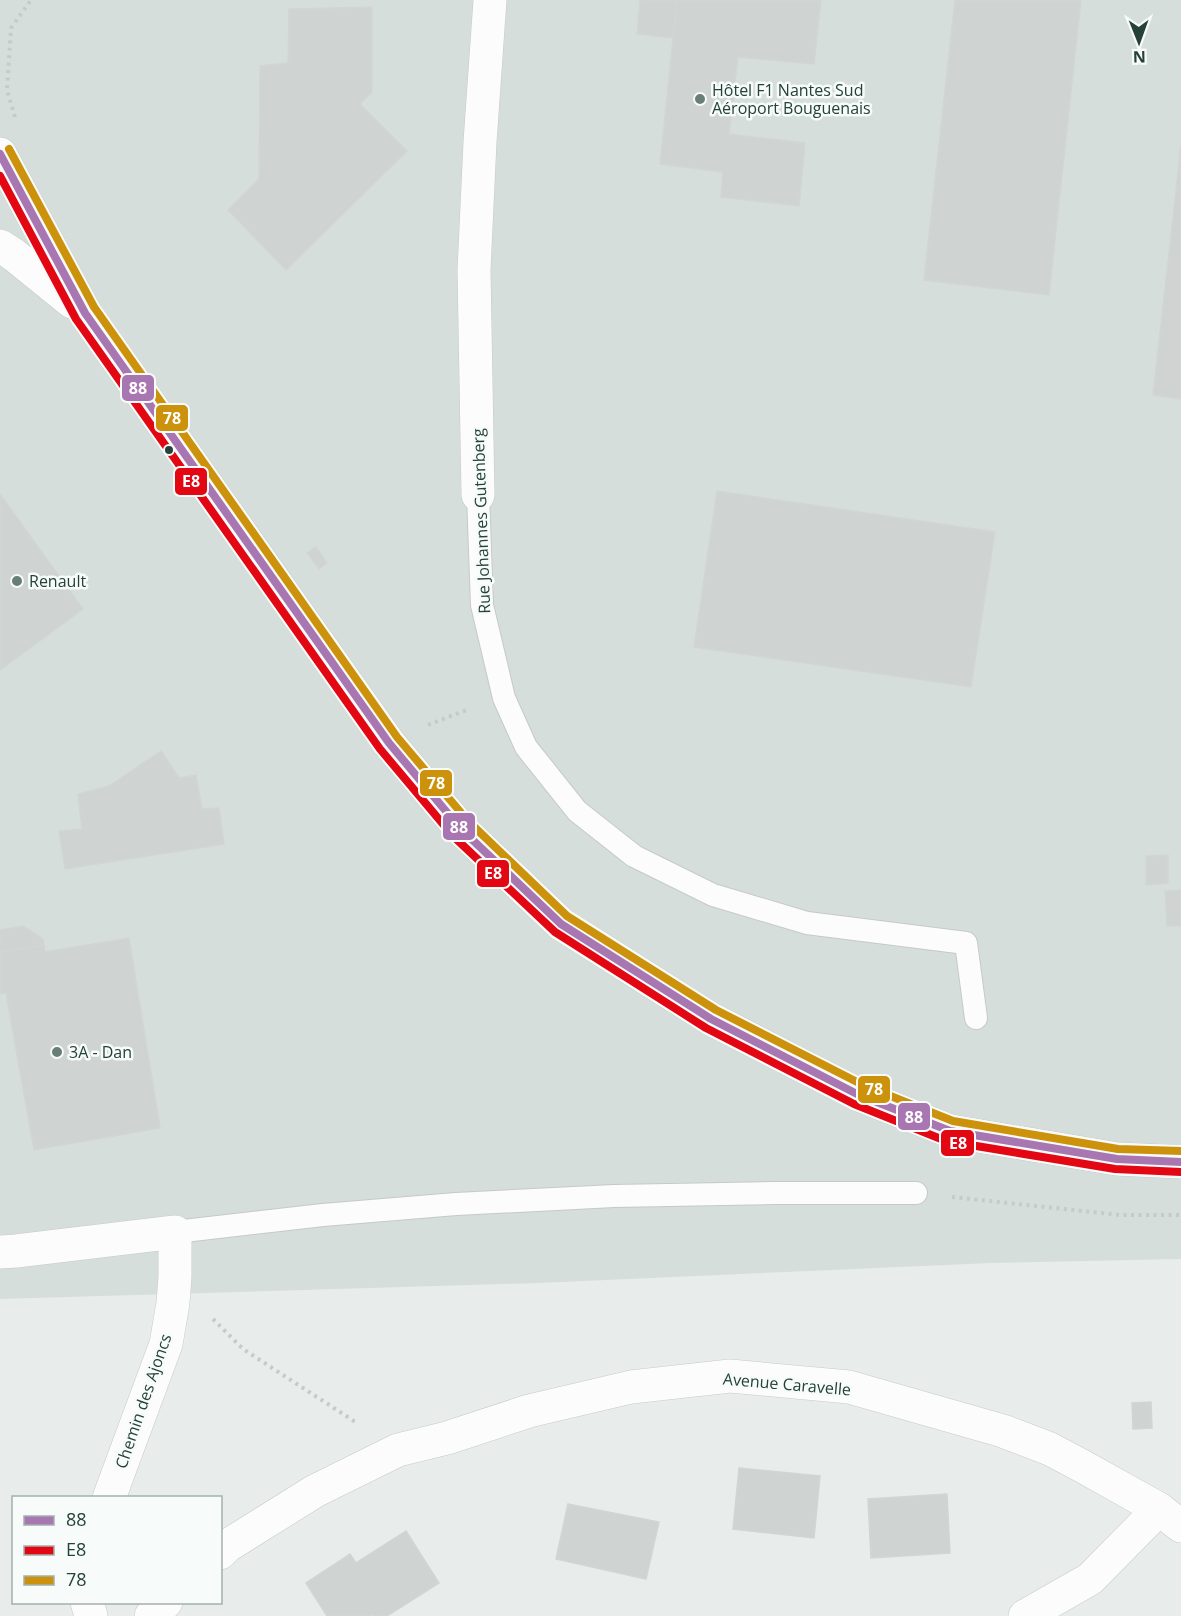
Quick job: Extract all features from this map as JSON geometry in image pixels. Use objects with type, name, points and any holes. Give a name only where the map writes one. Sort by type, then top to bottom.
[{"type":"street","name":"Rue Johannes Gutenberg","points":[[478,495],[474,270],[490,0]]},
{"type":"street","points":[[0,154],[85,313],[389,743],[460,828],[561,924],[711,1019],[859,1095],[950,1131],[1117,1159],[1181,1162]]},
{"type":"street","points":[[0,246],[85,313]]},
{"type":"street","points":[[0,1252],[176,1232]]},
{"type":"street","name":"Chemin des Ajoncs","points":[[109,1496],[166,1344],[173,1303],[176,1232]]},
{"type":"street","name":"Avenue Caravelle","points":[[222,1551],[315,1491],[398,1450],[529,1411],[631,1387],[730,1376],[849,1387],[1004,1431],[1050,1449],[1170,1518]]},
{"type":"street","points":[[1025,1616],[1090,1579],[1170,1518]]},
{"type":"street","points":[[151,1616],[164,1604]]},
{"type":"lane","name":"Rue Johannes Gutenberg","points":[[478,495],[482,605],[504,698],[526,747],[577,811],[634,856],[713,895],[807,923],[966,943],[976,1018]]},
{"type":"lane","points":[[176,1232],[323,1215],[456,1204],[591,1197],[916,1193]]},
{"type":"path","points":[[16,122],[7,90],[11,28],[31,0]]},
{"type":"path","points":[[389,743],[456,713],[504,698]]},
{"type":"path","points":[[916,1193],[1120,1215],[1181,1215]]},
{"type":"path","points":[[175,1276],[194,1301],[243,1349],[398,1450]]},
{"type":"shaded area","points":[[0,0],[1181,0],[1181,1259],[991,1263],[538,1283],[0,1299]]},
{"type":"building","points":[[640,0],[677,0],[673,38],[637,34]]},
{"type":"building","name":"Hôtel F1 Nantes Sud Aéroport Bouguenais","points":[[677,0],[821,0],[814,64],[738,57],[729,134],[805,143],[799,206],[721,197],[723,172],[660,164]]},
{"type":"building","points":[[955,0],[1081,0],[1049,295],[924,280]]},
{"type":"building","points":[[372,7],[372,92],[360,104],[407,151],[286,270],[228,210],[259,179],[260,66],[288,63],[289,9]]},
{"type":"building","points":[[1181,146],[1181,399],[1153,395]]},
{"type":"building","points":[[717,491],[995,532],[971,687],[694,647]]},
{"type":"building","points":[[0,494],[83,609],[0,670]]},
{"type":"building","points":[[316,547],[327,563],[319,569],[307,553]]},
{"type":"building","points":[[161,751],[179,778],[196,775],[202,809],[219,808],[224,844],[65,869],[59,831],[82,829],[78,794],[109,786]]},
{"type":"building","points":[[1168,855],[1168,883],[1146,885],[1146,856]]},
{"type":"building","points":[[1181,890],[1181,926],[1167,926],[1165,891]]},
{"type":"building","points":[[23,926],[43,939],[44,945],[0,952],[0,930]]},
{"type":"building","points":[[129,938],[160,1128],[34,1150],[6,993],[0,994],[0,952],[44,945],[45,952]]},
{"type":"building","points":[[1151,1402],[1152,1428],[1133,1429],[1132,1403]]},
{"type":"building","points":[[739,1468],[820,1476],[814,1538],[733,1529]]},
{"type":"building","points":[[947,1494],[950,1553],[871,1558],[868,1499]]},
{"type":"building","points":[[568,1504],[659,1522],[646,1579],[556,1559]]},
{"type":"building","points":[[406,1531],[439,1583],[387,1616],[373,1616],[372,1614],[370,1616],[327,1616],[306,1583],[350,1554],[356,1563]]},
{"type":"transit line","name":"78","points":[[9,149],[94,307],[397,737],[468,821],[567,916],[716,1010],[863,1085],[953,1121],[1118,1149],[1181,1151]]},
{"type":"transit line","name":"88","points":[[0,154],[85,313],[389,743],[460,828],[561,924],[711,1019],[859,1095],[950,1131],[1117,1159],[1181,1162]]},
{"type":"transit line","name":"E8","points":[[0,176],[76,319],[380,749],[453,836],[555,932],[706,1028],[854,1104],[946,1141],[1115,1169],[1181,1172]]},
{"type":"place","name":"Hôtel F1 Nantes Sud Aéroport Bouguenais","points":[[700,99]]},
{"type":"place","name":"Renault","points":[[17,581]]},
{"type":"place","name":"3A - Dan","points":[[57,1052]]}]
